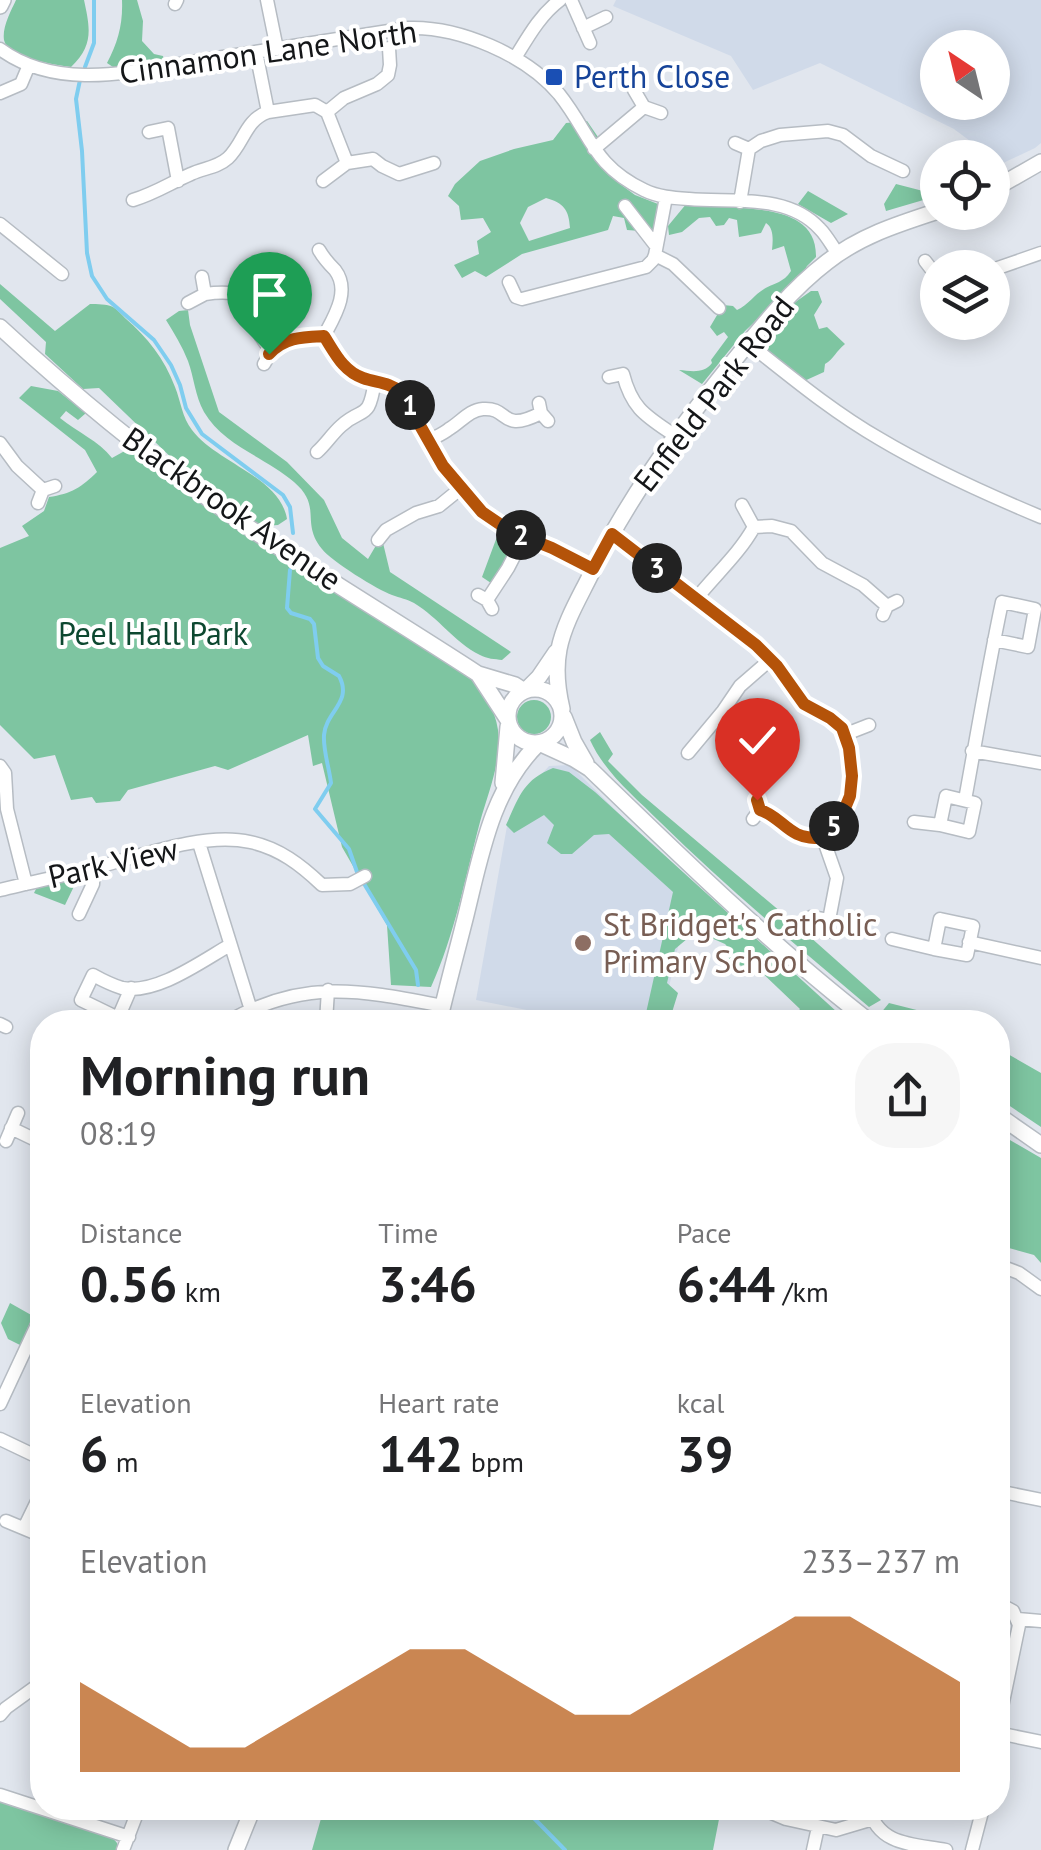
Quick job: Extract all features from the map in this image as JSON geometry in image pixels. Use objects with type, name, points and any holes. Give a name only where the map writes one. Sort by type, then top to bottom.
[{"type":"street","points":[[268,0],[277,49]]},
{"type":"street","points":[[515,58],[536,26],[560,0]]},
{"type":"street","points":[[572,0],[590,44]]},
{"type":"street","points":[[584,28],[606,17]]},
{"type":"street","name":"Cinnamon Lane North","points":[[0,49],[29,65],[61,72],[110,75],[417,28],[462,37],[491,46],[538,74],[558,93],[594,149],[619,176],[647,192],[666,197],[774,203],[820,228],[838,254]]},
{"type":"street","points":[[327,112],[344,98],[388,75],[389,48]]},
{"type":"street","points":[[256,52],[268,112]]},
{"type":"street","points":[[0,93],[21,84],[29,65]]},
{"type":"street","points":[[634,90],[644,107],[662,113]]},
{"type":"street","points":[[133,200],[227,159],[252,121],[268,112],[315,106],[327,112],[346,162]]},
{"type":"street","points":[[594,149],[644,107]]},
{"type":"street","points":[[149,132],[168,128],[178,181]]},
{"type":"street","points":[[740,202],[749,150],[780,134],[828,131],[843,135],[872,156],[903,171]]},
{"type":"street","points":[[735,144],[749,150]]},
{"type":"street","points":[[324,181],[346,162],[373,159],[400,174],[434,162]]},
{"type":"street","points":[[1010,180],[1041,162]]},
{"type":"street","points":[[508,282],[516,297],[522,299],[646,267],[656,251],[666,197]]},
{"type":"street","points":[[625,206],[656,251],[719,308]]},
{"type":"street","name":"Enfield Park Road","points":[[525,691],[560,645],[612,534],[674,435],[748,343],[796,288],[838,254],[870,235],[920,217]]},
{"type":"street","points":[[0,224],[62,274]]},
{"type":"street","points":[[15,238],[26,224]]},
{"type":"street","points":[[1010,264],[1041,253]]},
{"type":"street","points":[[321,261],[337,275],[342,290],[324,336]]},
{"type":"street","points":[[202,277],[205,294]]},
{"type":"street","points":[[188,302],[205,294],[231,292],[244,297],[258,333],[272,350]]},
{"type":"street","name":"Blackbrook Avenue","points":[[0,327],[68,388],[179,477],[297,559],[478,674],[525,691]]},
{"type":"street","points":[[264,364],[272,350],[293,338],[324,336]]},
{"type":"street","points":[[324,336],[348,370],[392,385],[401,392],[436,456],[490,519],[593,569]]},
{"type":"street","points":[[748,343],[872,435],[975,489],[1041,517]]},
{"type":"street","points":[[609,378],[623,374],[636,407],[674,435]]},
{"type":"street","points":[[317,452],[343,424],[366,411],[376,381]]},
{"type":"street","points":[[428,440],[474,410],[490,409],[518,422],[543,412]]},
{"type":"street","points":[[334,434],[346,446]]},
{"type":"street","points":[[0,443],[45,493]]},
{"type":"street","points":[[381,530],[438,506],[460,488]]},
{"type":"street","points":[[742,505],[754,527]]},
{"type":"street","points":[[696,599],[738,552],[754,527]]},
{"type":"street","points":[[754,527],[790,530],[822,563],[862,585],[889,607]]},
{"type":"street","points":[[612,534],[756,645],[804,704],[837,722],[846,734],[852,776],[850,796],[843,813],[823,838]]},
{"type":"street","points":[[486,601],[524,536]]},
{"type":"street","points":[[965,800],[994,640]]},
{"type":"street","name":"Enfield Park Road","points":[[560,645],[556,676],[562,711]]},
{"type":"street","points":[[688,753],[740,686],[771,659]]},
{"type":"street","name":"Blackbrook Avenue","points":[[478,674],[508,721]]},
{"type":"street","points":[[442,1010],[485,840],[502,792],[512,701],[525,691],[548,692],[559,702],[574,742],[590,769]]},
{"type":"street","points":[[502,792],[520,764],[539,744],[557,733],[562,711]]},
{"type":"street","points":[[508,721],[522,741],[539,744],[590,769],[718,892],[856,1010]]},
{"type":"street","points":[[846,734],[869,725]]},
{"type":"street","points":[[972,752],[1041,763]]},
{"type":"street","points":[[0,766],[5,772],[7,809],[26,884]]},
{"type":"street","points":[[914,822],[969,832],[975,802],[946,796],[940,825]]},
{"type":"street","points":[[756,810],[774,816],[800,836],[823,838]]},
{"type":"street","points":[[811,917],[828,926],[836,878],[823,838]]},
{"type":"street","name":"Park View","points":[[0,890],[218,840],[271,848],[295,860],[322,884],[350,884],[366,876]]},
{"type":"street","points":[[199,843],[252,1010],[328,990],[361,991],[427,1010]]},
{"type":"street","points":[[79,914],[92,884],[94,868]]},
{"type":"street","points":[[892,940],[934,949],[966,955],[973,926],[940,919],[934,949]]},
{"type":"street","points":[[969,942],[1041,958]]},
{"type":"street","points":[[132,988],[170,978],[230,945]]},
{"type":"street","points":[[327,1010],[328,990]]},
{"type":"street","points":[[18,1112],[8,1134],[30,1140]]},
{"type":"street","points":[[1010,1124],[1041,1145]]},
{"type":"street","points":[[1010,1270],[1041,1289]]},
{"type":"street","points":[[0,1404],[3,1388],[30,1337]]},
{"type":"street","points":[[0,1439],[30,1453]]},
{"type":"street","points":[[1010,1494],[1041,1500]]},
{"type":"street","points":[[24,1528],[30,1516]]},
{"type":"street","points":[[6,1521],[30,1531]]},
{"type":"street","points":[[1010,1608],[1018,1619],[1010,1671]]},
{"type":"street","points":[[1018,1619],[1041,1621]]},
{"type":"street","points":[[0,1716],[30,1691]]},
{"type":"street","points":[[1010,1736],[1041,1742]]},
{"type":"street","points":[[0,1795],[30,1807]]},
{"type":"street","points":[[64,1820],[126,1844],[135,1820]]},
{"type":"street","points":[[236,1850],[247,1820]]},
{"type":"street","points":[[786,1820],[842,1829],[858,1820]]},
{"type":"street","points":[[875,1820],[889,1838],[946,1850]]},
{"type":"street","points":[[972,1850],[980,1820]]},
{"type":"street","points":[[812,1850],[818,1826]]},
{"type":"shaded area","points":[[616,0],[1041,0],[1041,143],[1010,160],[1010,140],[969,140],[936,120],[1010,120],[1010,30],[920,30],[920,112],[820,63],[753,90],[731,56],[613,6]]},
{"type":"shaded area","name":"St Bridget's Catholic Primary School","points":[[570,765],[692,886],[664,1010],[526,1010],[476,1000],[507,826],[527,790],[549,766]]},
{"type":"green space","points":[[16,0],[84,0],[87,44],[71,67],[33,59],[7,46],[4,30]]},
{"type":"green space","points":[[122,0],[137,0],[143,21],[142,41],[154,54],[163,56],[165,63],[116,69],[107,63],[119,33]]},
{"type":"green space","points":[[587,121],[620,184],[658,204],[654,232],[627,230],[624,218],[613,216],[608,230],[522,254],[486,277],[475,271],[462,278],[454,265],[479,254],[477,241],[491,232],[483,218],[461,220],[459,206],[448,196],[455,184],[480,161],[553,140],[566,123]],"holes":[[[546,198],[564,208],[570,228],[529,241],[520,223],[528,207]]]},
{"type":"green space","points":[[896,184],[920,190],[920,201],[886,211],[884,204]]},
{"type":"green space","points":[[808,191],[848,214],[831,223],[798,204]]},
{"type":"green space","points":[[726,199],[731,207],[774,212],[799,222],[814,242],[816,257],[800,279],[745,331],[702,384],[679,370],[701,370],[712,363],[728,337],[724,332],[717,336],[710,327],[723,305],[737,310],[791,271],[784,246],[772,250],[772,231],[766,223],[761,233],[739,237],[737,220],[729,218],[724,225],[716,226],[710,217],[699,218],[682,232],[669,235],[668,226],[687,203]]},
{"type":"green space","points":[[0,284],[55,331],[90,304],[116,309],[160,358],[192,430],[273,492],[287,519],[265,526],[253,521],[208,482],[179,465],[99,388],[83,389],[45,354],[46,342],[0,299]]},
{"type":"green space","points":[[811,291],[818,291],[822,302],[814,315],[819,329],[827,327],[845,344],[825,364],[824,372],[802,382],[767,353],[762,340],[794,303]]},
{"type":"green space","points":[[188,310],[219,412],[287,462],[324,500],[342,538],[368,559],[378,542],[383,543],[390,572],[511,652],[502,660],[480,655],[414,603],[366,581],[322,549],[312,531],[310,507],[303,491],[283,473],[222,434],[204,412],[188,361],[166,320]]},
{"type":"green space","name":"Peel Hall Park","points":[[31,386],[58,391],[86,413],[78,420],[66,411],[60,418],[112,458],[130,448],[469,676],[484,694],[498,730],[496,765],[453,926],[431,987],[391,985],[387,925],[342,847],[322,763],[313,766],[308,735],[228,770],[215,766],[128,790],[120,801],[96,803],[92,797],[71,800],[55,755],[34,759],[0,725],[0,548],[29,536],[22,526],[44,511],[49,497],[76,489],[97,472],[85,450],[19,398]]},
{"type":"green space","points":[[498,534],[514,545],[491,583],[482,577]]},
{"type":"green space","points":[[534,700],[546,705],[551,717],[546,729],[534,734],[522,729],[517,717],[522,705]]},
{"type":"green space","points":[[600,732],[613,754],[608,761],[642,795],[881,1000],[869,1007],[685,846],[612,774],[590,740]]},
{"type":"green space","points":[[553,768],[569,772],[595,792],[835,1010],[799,1010],[757,968],[730,964],[728,959],[734,954],[725,944],[709,937],[711,925],[706,923],[675,949],[667,983],[678,993],[673,1010],[647,1010],[673,892],[609,834],[594,835],[572,854],[561,854],[547,843],[554,825],[544,815],[514,833],[506,825],[519,798],[528,784]]},
{"type":"green space","points":[[88,875],[88,885],[77,880],[65,905],[34,893],[38,885]]},
{"type":"green space","points":[[889,1003],[917,1010],[883,1010]]},
{"type":"green space","points":[[1010,1055],[1041,1073],[1041,1127],[1010,1106]]},
{"type":"green space","points":[[1010,1140],[1041,1158],[1041,1263],[1034,1255],[1010,1248]]},
{"type":"green space","points":[[10,1303],[30,1314],[20,1345],[8,1339],[1,1323]]},
{"type":"green space","points":[[0,1800],[30,1810],[30,1820],[61,1820],[112,1837],[117,1843],[117,1850],[0,1850]]},
{"type":"green space","points":[[321,1820],[719,1820],[713,1850],[312,1850]]},
{"type":"waterway","points":[[85,67],[94,43],[94,0]]},
{"type":"waterway","points":[[80,80],[76,99],[92,276],[107,299],[154,340],[171,365],[186,408],[202,434],[283,495],[290,507],[293,533]]},
{"type":"waterway","points":[[290,570],[287,608],[314,624],[318,658],[339,676],[343,693],[324,735],[331,783],[315,809],[349,849],[357,872],[416,970],[418,985]]},
{"type":"waterway","points":[[536,1820],[565,1850]]},
{"type":"place","name":"Perth Close","points":[[554,77]]},
{"type":"place","name":"St Bridget's Catholic Primary School","points":[[583,943]]},
{"type":"route","points":[[269,354],[286,340],[324,336],[348,370],[392,385],[401,392],[451,478],[490,519],[593,569],[612,534],[764,652],[804,704],[842,728],[852,776],[843,813],[823,838],[800,836],[760,810],[757,800]]}]
